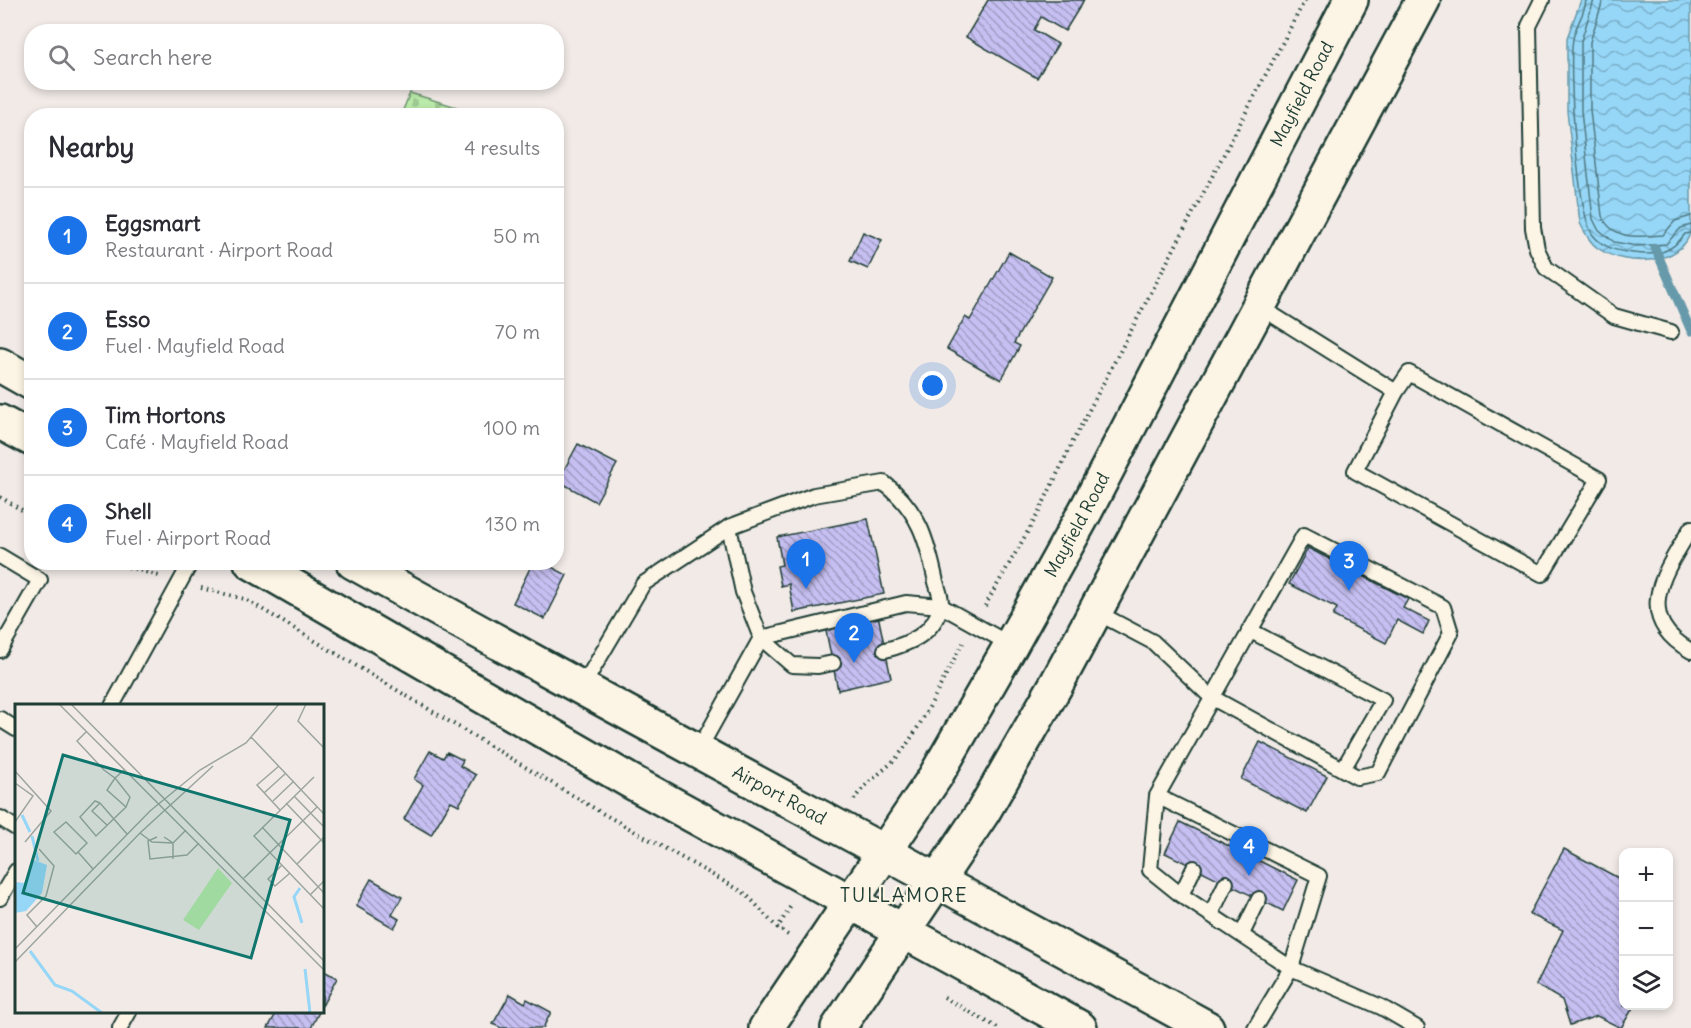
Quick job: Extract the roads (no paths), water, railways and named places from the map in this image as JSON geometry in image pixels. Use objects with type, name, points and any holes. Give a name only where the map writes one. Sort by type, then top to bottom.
[{"type":"main road","name":"Mayfield Road","points":[[766,1028],[935,777],[1011,645],[1086,510],[1351,0]]},
{"type":"main road","points":[[838,1028],[983,812],[1096,612],[1423,0]]},
{"type":"main road","points":[[0,365],[24,378]]},
{"type":"main road","points":[[0,422],[24,435]]},
{"type":"main road","points":[[265,570],[630,782],[1080,1028]]},
{"type":"main road","name":"Airport Road","points":[[367,570],[697,753],[1207,1028]]},
{"type":"lane","points":[[1542,0],[1529,26],[1533,228],[1537,249],[1546,268],[1614,316],[1671,332]]},
{"type":"lane","points":[[1260,307],[1396,392]]},
{"type":"lane","points":[[1409,373],[1599,478],[1542,574],[1355,471],[1396,392],[1409,373]]},
{"type":"lane","points":[[580,689],[642,584],[729,527],[814,495],[884,483],[900,495],[918,519],[930,555],[941,606],[931,627],[909,644],[885,650]]},
{"type":"lane","points":[[729,527],[743,592],[761,638],[792,664],[818,666],[833,663]]},
{"type":"lane","points":[[1691,528],[1664,574],[1657,603],[1666,632],[1677,643],[1691,651]]},
{"type":"lane","points":[[1096,612],[1153,642],[1211,697],[1357,777],[1378,773],[1450,633],[1443,607],[1304,535],[1211,697],[1157,796],[1150,870],[1181,896],[1242,934],[1290,968],[1382,1006],[1417,1028]]},
{"type":"lane","points":[[0,556],[40,580],[0,650]]},
{"type":"lane","points":[[113,704],[187,570]]},
{"type":"lane","points":[[697,753],[761,638],[906,603],[941,606],[1011,645]]},
{"type":"lane","points":[[1249,630],[1383,699],[1343,769]]},
{"type":"lane","points":[[0,719],[15,728]]},
{"type":"lane","points":[[1157,796],[1211,830],[1277,863],[1319,876],[1290,968],[1255,1028]]},
{"type":"lane","points":[[0,818],[15,827]]},
{"type":"lane","points":[[1181,896],[1194,868]]},
{"type":"lane","points":[[0,898],[15,873]]},
{"type":"lane","points":[[1210,914],[1226,883]]},
{"type":"lane","points":[[1242,934],[1258,899]]},
{"type":"lane","points":[[120,1028],[128,1013]]},
{"type":"water","points":[[1581,0],[1691,0],[1691,230],[1686,242],[1677,251],[1665,257],[1638,260],[1610,255],[1593,244],[1580,223],[1567,111],[1567,38]]},
{"type":"waterway","points":[[1655,248],[1691,331]]},
{"type":"place","name":"Eggsmart","points":[[806,589]]},
{"type":"place","name":"Tim Hortons","points":[[1349,591]]},
{"type":"place","name":"Esso","points":[[854,663]]},
{"type":"place","name":"Shell","points":[[1249,876]]},
{"type":"district","name":"TULLAMORE","points":[[904,895]]}]
